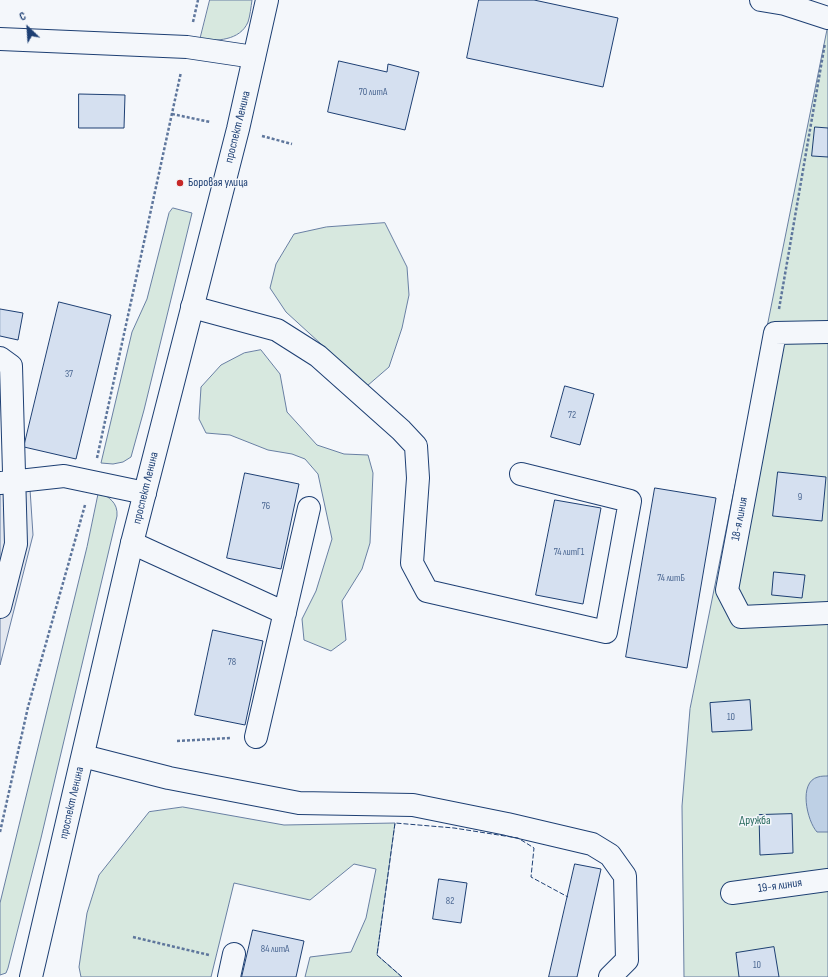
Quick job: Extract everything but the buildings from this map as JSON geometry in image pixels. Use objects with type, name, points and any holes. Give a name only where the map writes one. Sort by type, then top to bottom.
[{"type":"main road","name":"проспект Ленина","points":[[31,977],[132,544],[238,129],[268,0]]},
{"type":"main road","points":[[761,0],[785,4],[828,18]]},
{"type":"main road","points":[[0,39],[187,47],[254,57]]},
{"type":"main road","points":[[192,308],[277,330],[318,356],[401,430],[416,446],[418,478],[412,563],[427,592],[606,632],[630,501],[522,474]]},
{"type":"main road","points":[[775,333],[828,332]]},
{"type":"main road","name":"18-я линия","points":[[775,333],[726,590],[741,617],[828,613]]},
{"type":"main road","points":[[0,358],[10,366],[7,483],[16,544],[0,606]]},
{"type":"main road","points":[[7,483],[64,476],[145,493]]},
{"type":"main road","points":[[256,737],[309,508]]},
{"type":"main road","points":[[132,544],[285,613]]},
{"type":"main road","points":[[83,756],[169,778],[299,803],[413,805],[507,824],[592,844],[610,856],[626,876],[627,960],[610,977]]},
{"type":"main road","name":"19-я линия","points":[[732,893],[828,880]]},
{"type":"path","points":[[0,832],[28,707],[92,481],[198,0]]},
{"type":"path","points":[[775,333],[825,42]]},
{"type":"path","points":[[172,114],[210,122]]},
{"type":"path","points":[[260,135],[292,144]]},
{"type":"path","points":[[177,741],[256,737]]},
{"type":"path","points":[[133,937],[232,964]]},
{"type":"green space","points":[[210,0],[252,0],[249,20],[244,28],[234,36],[220,40],[200,40]]},
{"type":"green space","name":"Дружба","points":[[828,25],[828,977],[684,977],[682,806],[690,709]]},
{"type":"green space","points":[[173,208],[192,213],[144,410],[131,457],[123,462],[113,464],[101,463],[132,332],[147,299],[169,213]]},
{"type":"green space","points":[[385,223],[407,267],[409,295],[402,328],[389,367],[367,386],[286,312],[270,288],[276,264],[294,234],[326,227]]},
{"type":"green space","points":[[261,350],[280,374],[287,412],[317,445],[344,454],[368,455],[373,473],[370,543],[362,569],[342,601],[346,640],[331,651],[304,640],[302,619],[316,591],[332,539],[318,474],[305,459],[292,454],[268,450],[230,435],[206,433],[199,419],[201,387],[221,365],[244,353]]},
{"type":"green space","points":[[99,491],[112,501],[116,507],[117,516],[41,838],[8,968],[6,973],[0,975],[0,903],[87,547]]},
{"type":"green space","points":[[183,807],[284,825],[395,823],[377,955],[402,977],[305,977],[310,957],[351,952],[366,918],[376,869],[354,864],[310,900],[234,883],[211,977],[81,977],[79,967],[87,913],[99,875],[149,812]]},
{"type":"shaded area","points":[[30,489],[33,535],[0,665],[0,492]]},
{"type":"water","points":[[828,776],[828,832],[817,832],[810,819],[806,802],[806,794],[808,786],[812,780],[819,777]]},
{"type":"fence","points":[[402,977],[377,955],[395,823],[454,828],[518,838],[534,848],[531,877],[568,897]]},
{"type":"place","name":"Боровая улица","points":[[180,183]]}]
